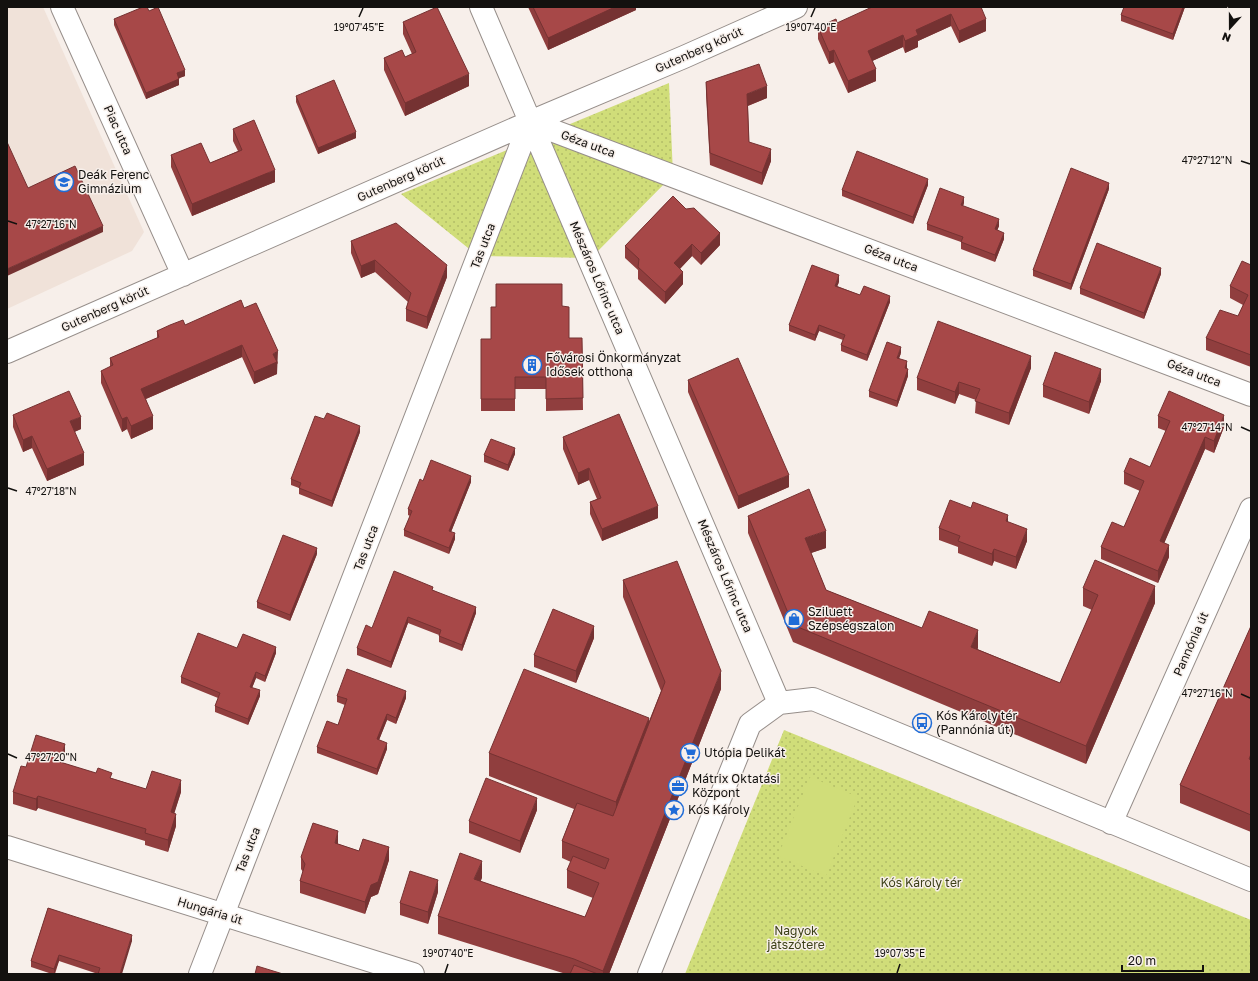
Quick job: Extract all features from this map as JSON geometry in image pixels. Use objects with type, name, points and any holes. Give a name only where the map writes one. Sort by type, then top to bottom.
[{"type":"street","name":"Piac utca","points":[[62,7],[183,274]]},
{"type":"street","name":"Mészáros Lőrinc utca","points":[[481,7],[779,703]]},
{"type":"street","name":"Gutenberg körút","points":[[7,352],[530,122],[684,57],[796,7]]},
{"type":"street","name":"Géza utca","points":[[530,122],[1251,395]]},
{"type":"street","name":"Tas utca","points":[[200,974],[530,122]]},
{"type":"street","name":"Pannónia út","points":[[1111,823],[1251,509]]},
{"type":"street","points":[[649,974],[750,724],[779,703],[813,699],[1251,880]]},
{"type":"street","name":"Hungária út","points":[[7,847],[413,974]]},
{"type":"shaded area","name":"Deák Ferenc Gimnázium","points":[[7,7],[43,7],[144,232],[132,251],[7,309]]},
{"type":"green space","points":[[669,83],[673,175],[591,258],[478,256],[401,194]]},
{"type":"green space","name":"Kós Károly tér","points":[[784,730],[1251,920],[1251,974],[685,974]]},
{"type":"green space","points":[[810,777],[858,797],[826,876],[778,856]]},
{"type":"building","points":[[143,7],[147,7],[149,11],[158,7],[185,70],[177,73],[179,79],[146,93],[114,19]]},
{"type":"building","points":[[437,7],[469,74],[405,103],[384,58],[402,50],[405,57],[416,52],[403,22]]},
{"type":"building","points":[[533,7],[615,7],[548,38]]},
{"type":"building","points":[[872,7],[981,7],[986,19],[959,31],[951,14],[916,30],[918,35],[905,41],[903,35],[868,51],[876,69],[848,81],[834,50],[829,52],[818,27],[836,19],[837,23]]},
{"type":"building","points":[[1124,7],[1183,7],[1173,34],[1121,15]]},
{"type":"building","points":[[759,64],[767,86],[747,94],[749,142],[771,149],[762,173],[710,153],[706,82]]},
{"type":"building","points":[[334,80],[356,132],[318,148],[296,96]]},
{"type":"building","points":[[254,120],[275,170],[192,204],[171,155],[201,143],[210,163],[242,150],[233,129]]},
{"type":"building","points":[[7,142],[28,188],[75,166],[103,226],[7,269]]},
{"type":"building","points":[[857,151],[928,179],[913,217],[842,190]]},
{"type":"building","points":[[1071,168],[1109,183],[1071,284],[1033,270]]},
{"type":"building","points":[[940,188],[964,197],[961,205],[999,219],[995,229],[1004,233],[995,255],[961,242],[963,237],[927,224]]},
{"type":"building","points":[[673,196],[686,209],[694,208],[720,233],[701,253],[692,244],[674,263],[683,272],[665,292],[638,267],[639,259],[625,246]]},
{"type":"building","points":[[396,223],[447,265],[427,317],[406,309],[411,293],[375,260],[361,266],[351,241]]},
{"type":"building","points":[[1097,243],[1161,268],[1144,313],[1080,288]]},
{"type":"building","points":[[1242,261],[1251,265],[1251,355],[1206,338],[1220,310],[1238,316],[1248,295],[1230,286]]},
{"type":"building","points":[[812,265],[839,275],[835,286],[860,295],[864,286],[890,296],[867,355],[841,345],[845,335],[819,325],[815,335],[789,325]]},
{"type":"building","name":"Fővárosi Önkormányzat Idősek otthona","points":[[496,284],[562,284],[562,306],[569,307],[569,338],[582,338],[583,398],[546,399],[546,377],[515,377],[515,399],[481,399],[481,339],[491,339],[491,307],[496,307]]},
{"type":"building","points":[[241,300],[244,308],[256,303],[278,351],[273,354],[277,362],[254,372],[242,345],[141,389],[153,416],[131,426],[127,417],[122,419],[101,371],[113,365],[110,358],[159,337],[157,331],[170,325],[183,320],[185,325]]},
{"type":"building","points":[[938,321],[1031,356],[1009,413],[975,401],[980,389],[959,382],[955,392],[917,378]]},
{"type":"building","points":[[887,342],[901,347],[897,358],[907,361],[905,368],[908,369],[897,401],[869,391]]},
{"type":"building","points":[[1055,352],[1101,369],[1089,402],[1043,385]]},
{"type":"building","points":[[738,358],[789,475],[738,496],[688,380]]},
{"type":"building","points":[[69,391],[81,417],[70,421],[84,453],[47,469],[32,436],[23,440],[13,415]]},
{"type":"building","points":[[1169,391],[1224,415],[1214,441],[1205,437],[1160,541],[1169,545],[1158,571],[1101,547],[1112,522],[1124,527],[1144,481],[1124,472],[1130,458],[1150,467],[1170,421],[1158,416]]},
{"type":"building","points":[[327,413],[360,426],[332,501],[299,488],[301,483],[291,479],[315,416],[324,419]]},
{"type":"building","points":[[619,414],[658,506],[602,529],[590,502],[601,498],[589,468],[578,473],[563,437]]},
{"type":"building","points":[[491,439],[515,448],[508,465],[484,455]]},
{"type":"building","points":[[431,460],[471,476],[449,531],[455,533],[449,548],[404,530],[412,511],[408,509],[420,479],[423,481]]},
{"type":"building","points":[[809,489],[826,531],[805,538],[826,590],[922,628],[929,611],[978,630],[971,647],[1060,683],[1098,595],[1083,588],[1095,560],[1155,586],[1086,746],[793,625],[748,516]]},
{"type":"building","points":[[950,500],[971,508],[973,502],[1008,515],[1006,521],[1027,529],[1016,557],[994,549],[992,554],[958,541],[960,536],[939,528]]},
{"type":"building","points":[[283,535],[317,548],[290,615],[257,602]]},
{"type":"building","points":[[677,561],[721,671],[603,971],[574,959],[438,916],[460,853],[482,861],[474,879],[585,917],[599,883],[567,870],[573,856],[605,869],[609,859],[562,841],[577,803],[613,816],[665,682],[623,580]]},
{"type":"building","points":[[394,571],[433,587],[432,590],[476,607],[462,645],[439,636],[441,630],[408,617],[391,662],[357,648],[366,625],[372,628]]},
{"type":"building","points":[[553,609],[594,626],[576,671],[534,655]]},
{"type":"building","points":[[1251,626],[1251,754],[1249,759],[1251,760],[1251,815],[1180,785]]},
{"type":"building","points":[[198,633],[237,648],[243,634],[276,647],[265,676],[256,672],[250,687],[260,690],[248,719],[215,706],[220,693],[181,677]]},
{"type":"building","points":[[347,669],[406,691],[396,718],[387,714],[377,739],[387,743],[377,769],[317,747],[327,721],[338,725],[347,699],[337,696]]},
{"type":"building","points":[[524,669],[649,718],[616,802],[489,753]]},
{"type":"building","points":[[36,735],[65,744],[60,762],[96,773],[98,768],[112,773],[110,778],[146,789],[152,771],[181,780],[171,812],[176,814],[168,840],[145,833],[146,829],[38,796],[36,799],[13,792],[21,766],[26,767]]},
{"type":"building","points":[[486,778],[537,798],[520,841],[469,821]]},
{"type":"building","points":[[313,823],[338,831],[335,843],[359,851],[363,839],[389,847],[378,882],[371,885],[365,902],[300,881],[305,864],[301,857]]},
{"type":"building","points":[[410,871],[438,880],[428,912],[400,903]]},
{"type":"building","points":[[48,908],[132,935],[120,974],[98,974],[100,968],[59,955],[54,969],[31,961]]},
{"type":"building","points":[[574,965],[598,974],[570,974]]},
{"type":"building","points":[[257,966],[283,974],[255,974]]},
{"type":"place","name":"Deák Ferenc Gimnázium","points":[[64,182]]},
{"type":"place","name":"Fővárosi Önkormányzat Idősek otthona","points":[[532,365]]},
{"type":"place","name":"Sziluett Szépségszalon","points":[[794,619]]},
{"type":"place","name":"Kós Károly tér (Pannónia út)","points":[[922,723]]},
{"type":"place","name":"Utópia Delikát","points":[[690,753]]},
{"type":"place","name":"Mátrix Oktatási Központ","points":[[678,786]]},
{"type":"place","name":"Kós Károly","points":[[674,810]]},
{"type":"park label","name":"Nagyok játszótere","points":[[796,938]]}]
